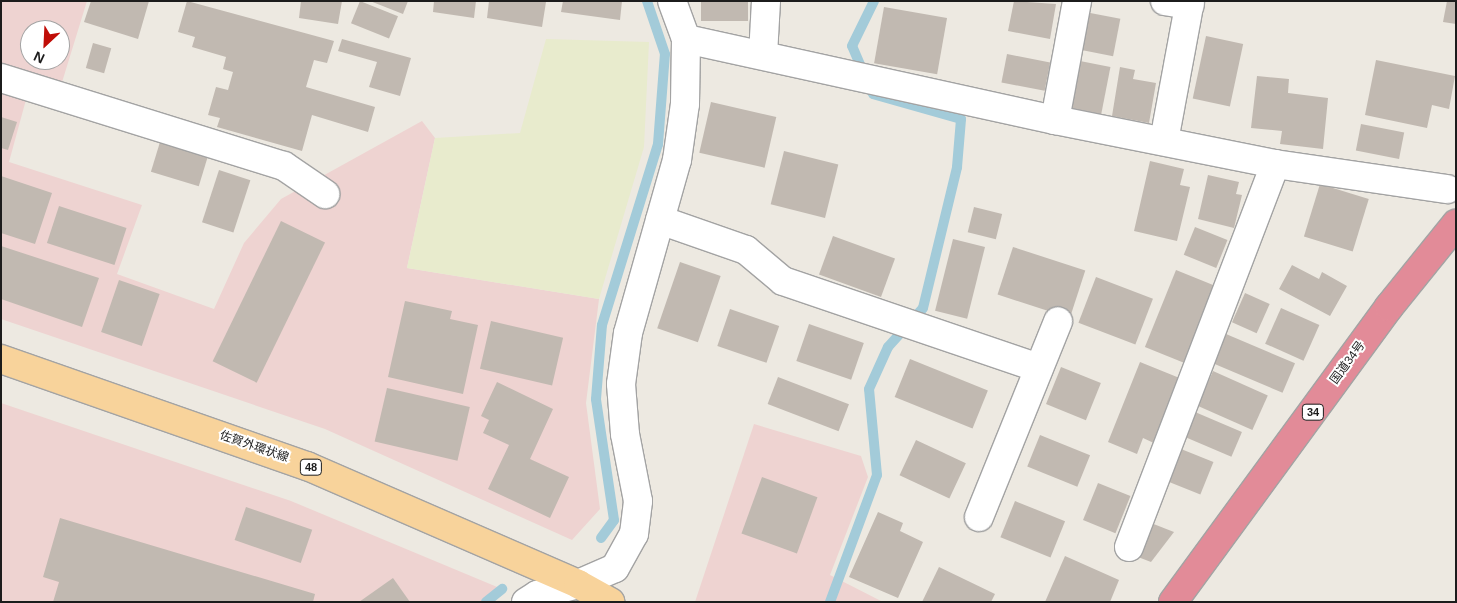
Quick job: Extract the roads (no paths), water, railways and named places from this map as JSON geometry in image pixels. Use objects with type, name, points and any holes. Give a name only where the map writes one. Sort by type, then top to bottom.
[{"type":"highway","name":"国道34号","points":[[1174,602],[1389,307],[1456,224]]},
{"type":"main road","name":"佐賀外環状線","points":[[1,359],[307,466],[578,584],[610,602]]},
{"type":"street","points":[[526,602],[537,595],[578,584],[615,568],[634,534],[638,501],[626,434],[621,384],[628,334],[677,160],[686,104],[686,38],[672,1]]},
{"type":"street","points":[[763,55],[766,1]]},
{"type":"street","points":[[1055,120],[1077,1]]},
{"type":"street","points":[[1164,142],[1182,3]]},
{"type":"street","points":[[686,38],[1055,120],[1164,142],[1276,164],[1447,189]]},
{"type":"street","points":[[1,78],[284,166],[325,194]]},
{"type":"street","points":[[1129,547],[1276,164]]},
{"type":"street","points":[[660,220],[746,250],[783,281],[1039,368]]},
{"type":"street","points":[[979,517],[1058,321]]},
{"type":"waterway","points":[[601,538],[614,520],[596,399],[602,325],[658,144],[665,54],[647,1]]},
{"type":"waterway","points":[[864,74],[852,46],[874,1]]},
{"type":"waterway","points":[[830,602],[877,475],[869,389],[888,347],[923,308],[957,167],[961,119],[873,94],[871,89]]},
{"type":"waterway","points":[[486,602],[502,589]]}]
